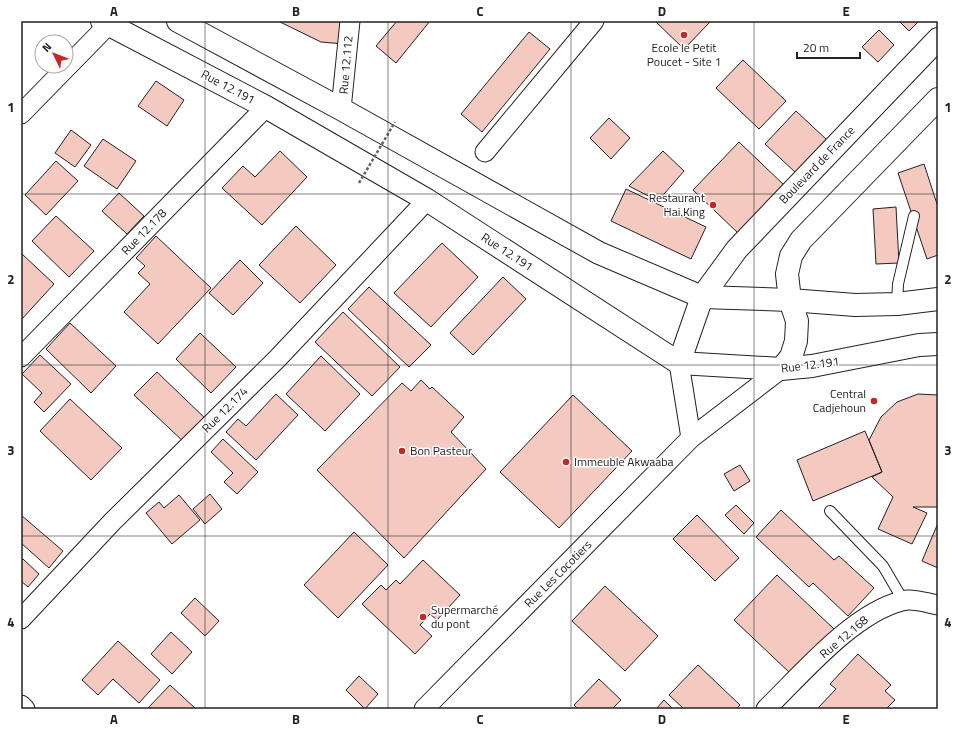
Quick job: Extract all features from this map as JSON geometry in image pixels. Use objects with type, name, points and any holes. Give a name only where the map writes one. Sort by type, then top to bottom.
[{"type":"main road","points":[[178,21],[341,109],[599,253],[702,297],[790,300],[855,305],[897,304],[938,299]]},
{"type":"main road","name":"Rue 12.191","points":[[106,23],[266,107],[427,200],[680,363],[781,369],[812,366],[919,345],[938,344]]},
{"type":"main road","name":"Boulevard de France","points":[[680,363],[702,297],[737,249],[938,39]]},
{"type":"main road","points":[[781,369],[791,357],[796,341],[797,321],[790,300],[787,274],[791,256],[801,240],[938,99]]},
{"type":"street","name":"Rue 12.112","points":[[341,109],[350,21]]},
{"type":"street","points":[[485,152],[594,21]]},
{"type":"street","points":[[21,114],[106,23]]},
{"type":"street","name":"Rue 12.178","points":[[21,357],[266,107]]},
{"type":"street","name":"Rue 12.174","points":[[21,619],[112,522],[277,359],[427,200]]},
{"type":"street","points":[[680,363],[691,438]]},
{"type":"street","name":"Rue Les Cocotiers","points":[[424,709],[691,438],[781,369]]},
{"type":"street","points":[[903,600],[938,605]]},
{"type":"street","name":"Rue 12.168","points":[[766,709],[824,653],[866,616],[903,600]]},
{"type":"street","points":[[21,705],[25,709]]},
{"type":"lane","points":[[897,304],[898,284],[914,216]]},
{"type":"lane","points":[[830,511],[883,566],[903,600]]},
{"type":"path","points":[[359,183],[395,122]]},
{"type":"building","points":[[278,21],[347,21],[344,44],[321,42]]},
{"type":"building","points":[[397,21],[430,21],[396,63],[376,46]]},
{"type":"building","name":"Ecole le Petit Poucet - Site 1","points":[[655,21],[711,21],[684,49]]},
{"type":"building","points":[[899,21],[919,21],[909,31]]},
{"type":"building","points":[[879,30],[894,45],[878,62],[862,47]]},
{"type":"building","points":[[529,32],[550,49],[482,132],[461,114]]},
{"type":"building","points":[[743,60],[786,101],[759,129],[716,88]]},
{"type":"building","points":[[156,81],[184,100],[167,126],[138,106]]},
{"type":"building","points":[[796,111],[827,140],[796,173],[765,144]]},
{"type":"building","points":[[609,118],[630,138],[611,159],[590,138]]},
{"type":"building","points":[[71,130],[91,145],[75,167],[55,153]]},
{"type":"building","points":[[103,139],[136,161],[117,189],[84,166]]},
{"type":"building","points":[[739,142],[785,186],[739,234],[693,190]]},
{"type":"building","points":[[280,151],[307,177],[262,225],[222,188],[243,166],[255,177]]},
{"type":"building","points":[[663,151],[684,171],[658,201],[629,186]]},
{"type":"building","points":[[56,161],[78,181],[46,215],[25,195]]},
{"type":"building","points":[[924,164],[938,207],[938,255],[927,259],[898,173]]},
{"type":"building","points":[[626,189],[706,227],[691,259],[611,221]]},
{"type":"building","points":[[119,193],[144,216],[127,234],[102,211]]},
{"type":"building","points":[[896,207],[899,263],[876,264],[873,209]]},
{"type":"building","points":[[56,216],[94,251],[69,277],[32,241]]},
{"type":"building","points":[[296,226],[336,265],[300,303],[259,265]]},
{"type":"building","points":[[156,236],[211,288],[158,344],[124,312],[150,284],[138,273],[145,266],[136,258]]},
{"type":"building","points":[[442,243],[478,277],[431,327],[394,293]]},
{"type":"building","points":[[22,254],[54,284],[21,320],[21,256]]},
{"type":"building","points":[[240,260],[263,283],[233,315],[209,293]]},
{"type":"building","points":[[503,277],[526,299],[473,355],[450,333]]},
{"type":"building","points":[[369,287],[431,345],[409,367],[348,309]]},
{"type":"building","points":[[343,312],[400,367],[372,396],[315,342]]},
{"type":"building","points":[[70,323],[116,366],[91,393],[46,349]]},
{"type":"building","points":[[200,333],[236,367],[211,393],[176,359]]},
{"type":"building","points":[[40,355],[71,384],[44,412],[34,402],[42,393],[22,374]]},
{"type":"building","points":[[321,356],[360,394],[325,431],[286,394]]},
{"type":"building","points":[[157,372],[209,422],[187,445],[134,395]]},
{"type":"building","name":"Bon Pasteur","points":[[421,380],[430,389],[432,387],[464,417],[451,432],[486,469],[404,558],[317,470],[402,383],[411,391]]},
{"type":"building","points":[[276,394],[298,415],[256,460],[226,432],[238,419],[246,426]]},
{"type":"building","points":[[918,394],[938,395],[938,507],[913,507],[927,513],[912,544],[878,529],[893,497],[872,477],[882,472],[869,440],[881,417],[897,402]]},
{"type":"building","name":"Immeuble Akwaaba","points":[[573,395],[632,451],[559,528],[500,472]]},
{"type":"building","points":[[70,399],[122,448],[91,480],[40,431]]},
{"type":"building","points":[[865,431],[882,472],[813,501],[797,460]]},
{"type":"building","points":[[223,439],[258,472],[237,494],[224,482],[233,473],[211,452]]},
{"type":"building","points":[[740,465],[750,481],[734,491],[724,474]]},
{"type":"building","points":[[210,494],[222,509],[205,524],[193,509]]},
{"type":"building","points":[[179,495],[200,520],[172,544],[146,513],[159,502],[164,508]]},
{"type":"building","points":[[736,505],[754,523],[744,534],[725,515]]},
{"type":"building","points":[[781,510],[834,560],[839,556],[874,588],[848,616],[813,583],[809,587],[756,537]]},
{"type":"building","points":[[21,515],[63,551],[49,568],[21,543]]},
{"type":"building","points":[[697,515],[739,558],[715,581],[673,539]]},
{"type":"building","points":[[938,523],[938,568],[922,561]]},
{"type":"building","points":[[354,532],[388,565],[338,618],[304,585]]},
{"type":"building","points":[[23,559],[39,574],[28,587],[21,581],[21,561]]},
{"type":"building","points":[[423,560],[460,595],[437,620],[430,614],[420,625],[432,636],[415,654],[362,604],[381,585],[386,590],[396,580],[400,584]]},
{"type":"building","points":[[777,575],[834,629],[791,674],[734,620]]},
{"type":"building","points":[[605,586],[658,636],[625,671],[572,621]]},
{"type":"building","points":[[195,598],[219,621],[205,636],[181,613]]},
{"type":"building","points":[[171,632],[192,652],[172,674],[151,654]]},
{"type":"building","points":[[118,641],[160,680],[139,703],[113,679],[98,695],[82,680]]},
{"type":"building","points":[[858,654],[891,685],[885,691],[895,700],[886,709],[817,709],[836,689],[830,684]]},
{"type":"building","points":[[698,665],[740,705],[736,709],[684,709],[669,695]]},
{"type":"building","points":[[359,676],[378,694],[365,709],[346,690]]},
{"type":"building","points":[[599,679],[621,700],[612,709],[578,709],[574,705]]},
{"type":"building","points":[[170,685],[196,709],[147,709]]},
{"type":"building","points":[[664,700],[673,709],[656,709]]},
{"type":"place","name":"Ecole le Petit Poucet - Site 1","points":[[684,35]]},
{"type":"place","name":"Restaurant Hai King","points":[[713,205]]},
{"type":"place","name":"Central Cadjehoun","points":[[874,401]]},
{"type":"place","name":"Bon Pasteur","points":[[402,451]]},
{"type":"place","name":"Immeuble Akwaaba","points":[[566,462]]},
{"type":"place","name":"Supermarché du pont","points":[[423,617]]}]
